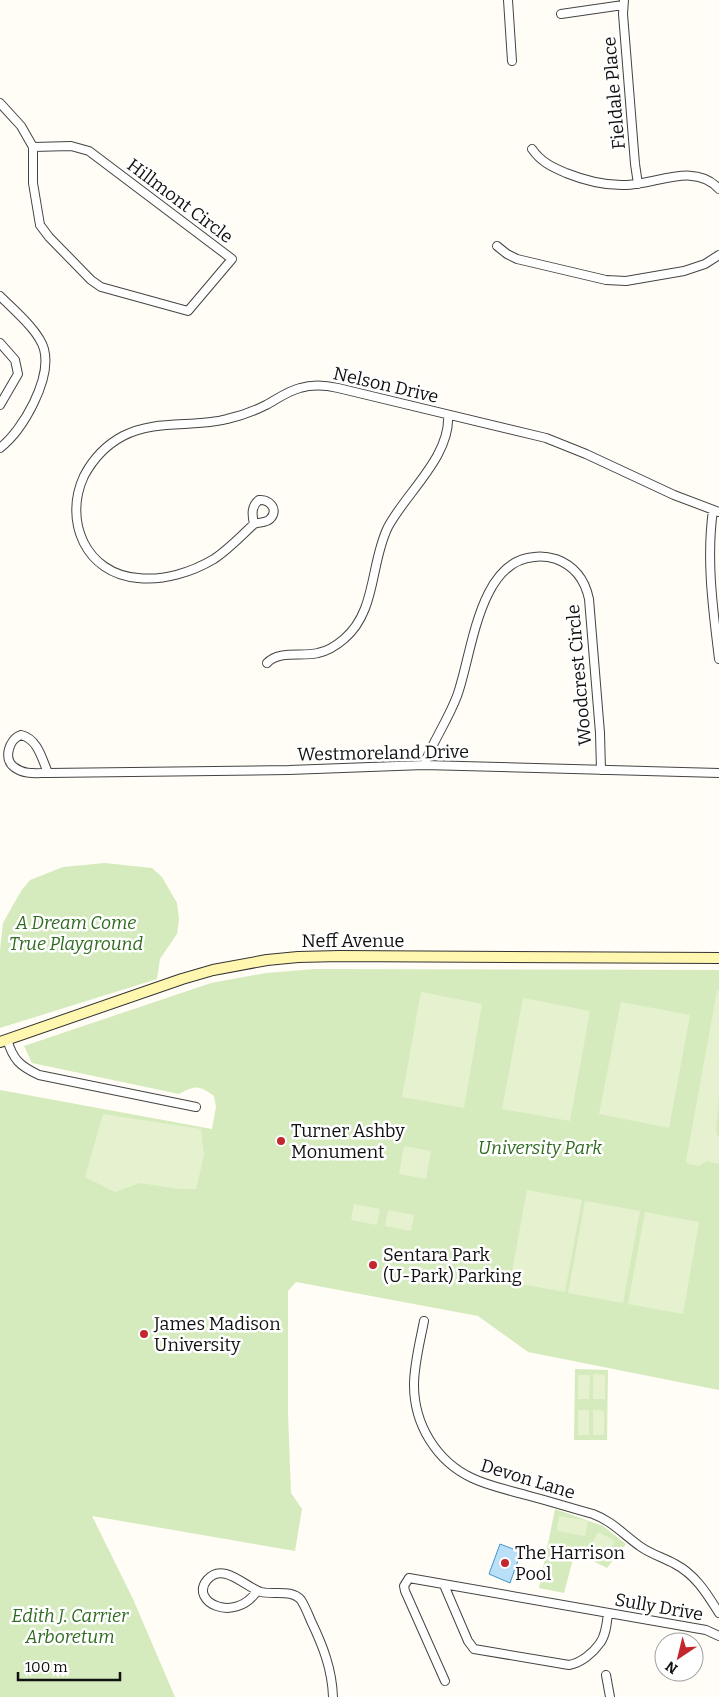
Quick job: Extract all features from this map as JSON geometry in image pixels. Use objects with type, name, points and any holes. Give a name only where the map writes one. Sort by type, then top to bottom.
[{"type":"main road","name":"Neff Avenue","points":[[4,1041],[182,979],[227,967],[267,960],[340,956],[719,958]]},
{"type":"street","points":[[508,0],[512,61]]},
{"type":"street","points":[[561,14],[624,3]]},
{"type":"street","name":"Fieldale Place","points":[[624,3],[624,29],[638,184]]},
{"type":"street","name":"Hillmont Circle","points":[[0,103],[21,126],[33,147],[34,184],[40,226],[91,280],[101,287],[188,311],[232,259],[89,151],[71,146],[33,147]]},
{"type":"street","points":[[532,149],[544,163],[578,177],[606,184],[638,184],[682,176],[693,176],[706,178],[719,189]]},
{"type":"street","points":[[498,246],[506,254],[517,259],[593,277],[621,281],[638,280],[684,271],[705,264],[719,255]]},
{"type":"street","points":[[0,296],[34,332],[44,349],[45,370],[39,391],[26,416],[7,442],[0,448]]},
{"type":"street","points":[[0,343],[15,360],[18,374],[0,405]]},
{"type":"street","name":"Nelson Drive","points":[[254,524],[225,551],[202,565],[171,576],[136,578],[124,576],[110,570],[87,549],[77,525],[77,501],[82,482],[92,463],[109,445],[122,437],[152,427],[200,424],[226,420],[256,410],[300,388],[328,386],[542,437],[560,443],[674,495],[716,511]]},
{"type":"street","points":[[267,663],[276,656],[304,655],[325,651],[338,644],[354,628],[367,604],[378,554],[385,534],[438,454],[447,430],[448,415]]},
{"type":"street","points":[[716,511],[709,539],[710,573],[719,659]]},
{"type":"street","name":"Woodcrest Circle","points":[[424,765],[457,698],[477,622],[493,586],[504,572],[517,561],[538,557],[556,559],[568,565],[578,574],[587,590],[600,732],[601,770]]},
{"type":"street","name":"Westmoreland Drive","points":[[48,773],[39,752],[30,739],[21,736],[14,739],[8,755],[10,762],[13,767],[28,773],[48,773],[289,770],[424,765],[719,773]]},
{"type":"street","points":[[4,1041],[12,1054],[24,1067],[39,1075],[196,1107]]},
{"type":"street","name":"Devon Lane","points":[[424,1321],[414,1376],[415,1403],[425,1431],[434,1447],[442,1456],[456,1469],[478,1481],[593,1514],[609,1522],[643,1548],[686,1571],[706,1592],[719,1613]]},
{"type":"street","points":[[257,1590],[246,1602],[226,1608],[210,1603],[204,1590],[205,1583],[209,1578],[224,1573],[264,1593],[292,1594],[302,1602],[326,1654],[333,1697]]},
{"type":"street","name":"Sully Drive","points":[[445,1681],[404,1586],[409,1578],[706,1630],[719,1636]]},
{"type":"street","points":[[444,1585],[468,1641],[474,1649],[568,1665],[576,1664],[601,1642],[608,1613]]},
{"type":"street","points":[[606,1675],[610,1697]]},
{"type":"green space","name":"A Dream Come True Playground","points":[[105,863],[152,868],[162,877],[177,903],[179,919],[177,934],[160,959],[157,979],[0,1028],[0,950],[3,923],[21,891],[30,880],[63,867]]},
{"type":"green space","name":"University Park","points":[[315,969],[719,970],[719,1390],[528,1352],[478,1316],[296,1282],[288,1291],[288,1413],[291,1493],[302,1509],[295,1551],[92,1516],[133,1599],[175,1697],[0,1697],[0,1090],[212,1129],[216,1107],[214,1096],[201,1088],[189,1089],[179,1094],[32,1063],[24,1046],[211,983],[266,973]]},
{"type":"green space","points":[[719,989],[719,1098],[716,1128],[717,1136],[719,1136],[719,1164],[707,1161],[699,1166],[688,1164],[686,1161],[717,991]]},
{"type":"green space","points":[[421,992],[482,1004],[464,1108],[402,1097]]},
{"type":"green space","points":[[523,998],[590,1011],[570,1121],[502,1109]]},
{"type":"green space","points":[[621,1002],[690,1015],[669,1128],[599,1114]]},
{"type":"green space","points":[[103,1114],[201,1129],[204,1155],[196,1189],[179,1189],[140,1183],[115,1192],[85,1177]]},
{"type":"green space","points":[[404,1146],[431,1151],[426,1179],[399,1174]]},
{"type":"green space","points":[[527,1190],[582,1200],[565,1292],[510,1282]]},
{"type":"green space","points":[[585,1201],[640,1211],[623,1303],[568,1293]]},
{"type":"green space","points":[[354,1204],[380,1209],[377,1225],[351,1220]]},
{"type":"green space","points":[[388,1210],[414,1215],[411,1231],[385,1226]]},
{"type":"green space","points":[[645,1212],[699,1222],[683,1314],[628,1304]]},
{"type":"green space","points":[[575,1369],[608,1370],[607,1440],[574,1440]]},
{"type":"green space","points":[[593,1374],[605,1375],[605,1399],[593,1399]]},
{"type":"green space","points":[[578,1375],[590,1375],[589,1399],[578,1399]]},
{"type":"green space","points":[[578,1410],[589,1410],[589,1435],[578,1435]]},
{"type":"green space","points":[[593,1410],[604,1411],[604,1435],[593,1435]]},
{"type":"green space","points":[[555,1509],[603,1526],[626,1544],[607,1568],[575,1552],[564,1593],[539,1588]]},
{"type":"green space","points":[[559,1516],[588,1521],[585,1536],[557,1531]]},
{"type":"green space","points":[[598,1532],[615,1541],[604,1561],[587,1552]]},
{"type":"water","name":"The Harrison Pool","points":[[500,1544],[521,1552],[510,1583],[489,1574]]},
{"type":"place","name":"Turner Ashby Monument","points":[[281,1141]]},
{"type":"place","name":"Sentara Park (U-Park) Parking","points":[[373,1265]]},
{"type":"place","name":"James Madison University","points":[[144,1334]]},
{"type":"place","name":"The Harrison Pool","points":[[505,1563]]},
{"type":"park label","name":"Edith J. Carrier Arboretum","points":[[70,1626]]}]
